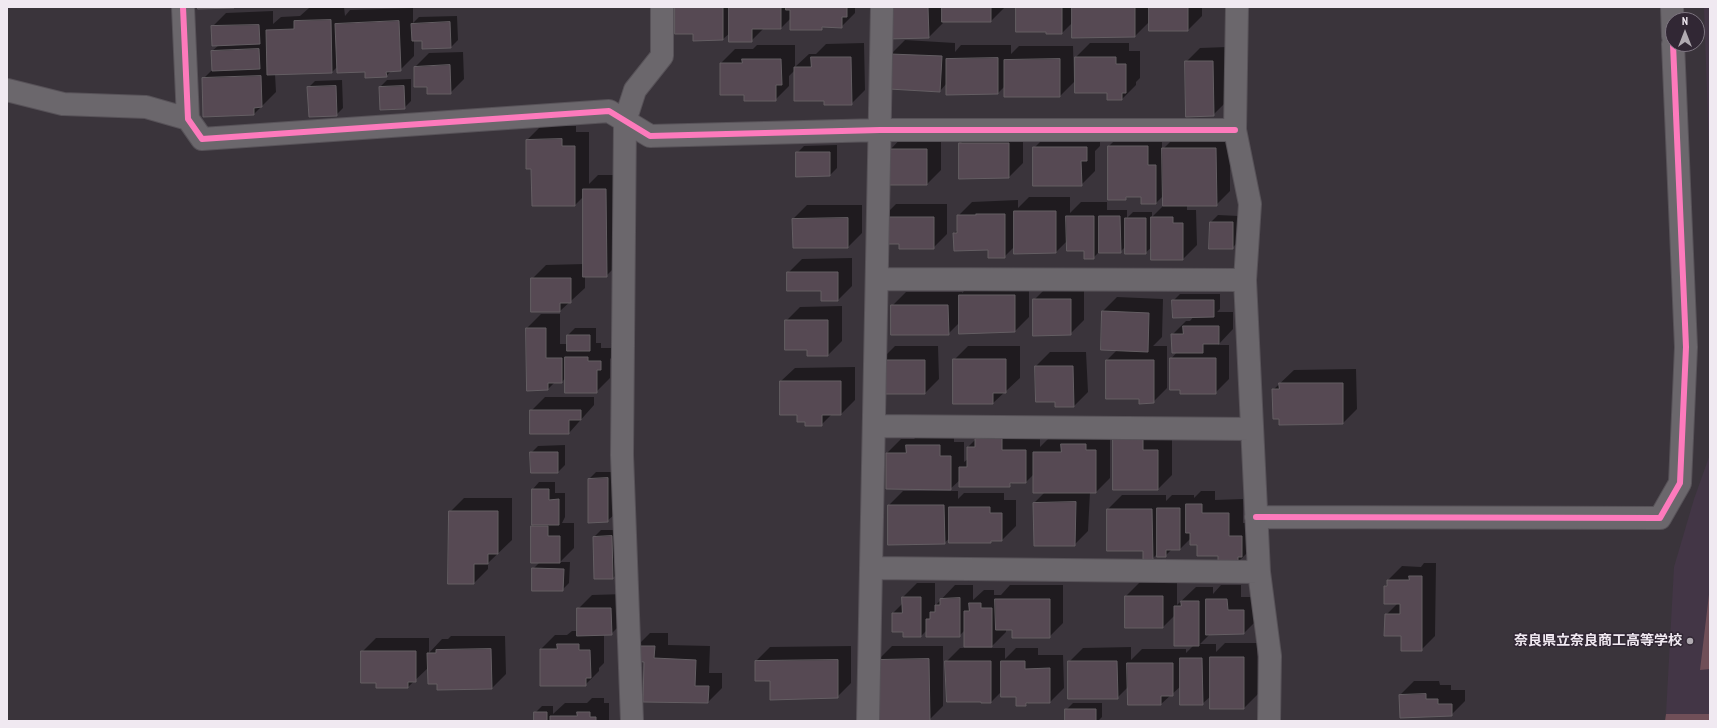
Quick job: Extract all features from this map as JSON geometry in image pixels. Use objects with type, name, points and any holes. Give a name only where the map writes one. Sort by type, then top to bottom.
[{"type":"street","points":[[183,7],[188,119],[202,139],[609,111],[650,136],[880,130],[1235,130]]},
{"type":"street","points":[[632,721],[622,455],[625,121],[635,90],[662,56],[662,7]]},
{"type":"street","points":[[868,721],[882,7]]},
{"type":"street","points":[[1238,7],[1235,130],[1250,204],[1245,280],[1259,572],[1270,656],[1268,721]]},
{"type":"street","points":[[1256,517],[1660,518],[1680,483],[1686,347],[1673,52]]},
{"type":"street","points":[[7,90],[63,104],[146,107],[188,119]]},
{"type":"street","points":[[877,279],[1245,280]]},
{"type":"street","points":[[874,426],[1252,429]]},
{"type":"street","points":[[871,568],[1259,572]]},
{"type":"shaded area","points":[[1704,7],[1710,7],[1710,177],[1705,12]]},
{"type":"shaded area","name":"奈良県立奈良商工高等学校","points":[[1710,443],[1710,714],[1666,714],[1674,567],[1694,499],[1709,457]]},
{"type":"shaded area","points":[[1710,586],[1710,669],[1700,670]]},
{"type":"shaded area","points":[[1666,714],[1710,714],[1710,721],[1665,721]]},
{"type":"building","points":[[198,7],[234,7],[234,8],[198,9]]},
{"type":"building","points":[[675,7],[723,7],[723,40],[693,41],[693,34],[675,34]]},
{"type":"building","points":[[729,7],[781,7],[781,29],[752,29],[752,42],[729,42]]},
{"type":"building","points":[[786,7],[847,7],[847,17],[842,17],[842,28],[822,27],[822,30],[790,30],[790,10],[786,10]]},
{"type":"building","points":[[887,7],[928,7],[929,38],[888,39]]},
{"type":"building","points":[[942,7],[991,7],[991,22],[942,22]]},
{"type":"building","points":[[1016,7],[1062,7],[1062,34],[1046,34],[1046,32],[1016,32]]},
{"type":"building","points":[[1072,7],[1135,7],[1135,37],[1072,38]]},
{"type":"building","points":[[1149,7],[1188,7],[1188,31],[1149,31]]},
{"type":"building","points":[[331,20],[332,73],[267,75],[266,30],[294,29],[294,21]]},
{"type":"building","points":[[399,21],[401,71],[386,72],[387,77],[365,78],[365,72],[337,73],[335,24]]},
{"type":"building","points":[[450,22],[451,48],[422,49],[422,41],[412,41],[411,24]]},
{"type":"building","points":[[259,25],[260,44],[212,46],[211,26]]},
{"type":"building","points":[[259,49],[260,69],[212,71],[211,51]]},
{"type":"building","points":[[890,54],[942,56],[940,92],[889,89]]},
{"type":"building","points":[[811,57],[851,57],[852,105],[824,105],[824,101],[794,101],[794,67],[811,67]]},
{"type":"building","points":[[1075,57],[1116,57],[1116,64],[1126,64],[1126,93],[1122,93],[1122,100],[1107,100],[1107,93],[1075,93]]},
{"type":"building","points":[[998,58],[998,94],[946,95],[946,59]]},
{"type":"building","points":[[742,59],[781,59],[782,85],[776,85],[776,101],[744,101],[744,95],[720,95],[720,63],[742,63]]},
{"type":"building","points":[[1060,59],[1060,97],[1004,97],[1004,60]]},
{"type":"building","points":[[1185,61],[1213,61],[1214,116],[1186,117]]},
{"type":"building","points":[[450,65],[451,94],[427,94],[427,87],[414,87],[414,67]]},
{"type":"building","points":[[261,76],[262,107],[254,108],[254,115],[203,117],[202,78]]},
{"type":"building","points":[[336,86],[337,116],[309,117],[307,87]]},
{"type":"building","points":[[404,86],[405,109],[380,110],[379,87]]},
{"type":"building","points":[[562,139],[562,146],[575,146],[575,206],[532,206],[531,169],[526,169],[526,140]]},
{"type":"building","points":[[959,143],[1009,143],[1009,178],[959,179]]},
{"type":"building","points":[[1108,146],[1148,146],[1148,165],[1156,165],[1156,204],[1141,204],[1141,197],[1126,197],[1126,200],[1108,200]]},
{"type":"building","points":[[1033,147],[1087,147],[1087,161],[1081,161],[1082,186],[1033,186]]},
{"type":"building","points":[[1162,148],[1216,148],[1217,206],[1163,206]]},
{"type":"building","points":[[890,149],[927,149],[927,185],[883,185]]},
{"type":"building","points":[[796,152],[830,152],[830,176],[796,177]]},
{"type":"building","points":[[583,189],[606,189],[607,277],[583,277]]},
{"type":"building","points":[[1014,211],[1056,211],[1056,253],[1014,254]]},
{"type":"building","points":[[1005,214],[1005,258],[988,258],[988,250],[954,251],[953,233],[957,233],[957,215]]},
{"type":"building","points":[[1066,216],[1094,216],[1094,259],[1084,259],[1084,251],[1067,251]]},
{"type":"building","points":[[1099,216],[1120,216],[1121,253],[1099,253]]},
{"type":"building","points":[[881,217],[934,217],[934,249],[899,249],[899,244],[881,244]]},
{"type":"building","points":[[1151,217],[1173,217],[1173,223],[1183,223],[1183,260],[1151,260]]},
{"type":"building","points":[[848,218],[848,248],[793,248],[792,219]]},
{"type":"building","points":[[1125,218],[1146,218],[1146,254],[1125,254]]},
{"type":"building","points":[[1210,222],[1233,222],[1233,249],[1209,249]]},
{"type":"building","points":[[787,272],[838,272],[838,301],[821,301],[821,291],[787,291]]},
{"type":"building","points":[[531,278],[571,278],[571,303],[560,303],[560,312],[531,312]]},
{"type":"building","points":[[959,295],[1015,295],[1015,332],[959,334]]},
{"type":"building","points":[[1033,299],[1071,299],[1071,335],[1033,336]]},
{"type":"building","points":[[1172,300],[1214,300],[1214,317],[1173,318]]},
{"type":"building","points":[[891,305],[948,305],[949,335],[891,335]]},
{"type":"building","points":[[1102,311],[1149,313],[1148,352],[1101,350]]},
{"type":"building","points":[[785,320],[828,320],[828,356],[807,356],[807,350],[785,350]]},
{"type":"building","points":[[1183,326],[1219,326],[1219,344],[1203,344],[1203,353],[1172,353],[1171,334],[1183,334]]},
{"type":"building","points":[[526,328],[546,328],[546,358],[562,358],[562,383],[548,383],[548,390],[527,391]]},
{"type":"building","points":[[567,335],[590,335],[590,351],[567,351]]},
{"type":"building","points":[[565,357],[588,357],[588,361],[601,361],[601,370],[597,370],[597,393],[565,393]]},
{"type":"building","points":[[1170,358],[1216,358],[1216,394],[1180,394],[1180,390],[1170,390]]},
{"type":"building","points":[[953,359],[1006,359],[1006,393],[993,393],[993,404],[953,404]]},
{"type":"building","points":[[880,360],[925,360],[925,394],[880,394]]},
{"type":"building","points":[[1106,360],[1154,360],[1154,403],[1139,404],[1139,399],[1106,399]]},
{"type":"building","points":[[1035,366],[1073,366],[1074,407],[1055,407],[1055,402],[1036,402]]},
{"type":"building","points":[[780,381],[841,381],[841,415],[822,415],[822,426],[805,426],[805,422],[797,422],[797,415],[780,415]]},
{"type":"building","points":[[1279,383],[1343,383],[1343,424],[1279,425],[1279,419],[1273,419],[1272,389],[1279,389]]},
{"type":"building","points":[[530,410],[581,410],[581,420],[569,420],[569,434],[530,434]]},
{"type":"building","points":[[1113,435],[1143,435],[1143,450],[1158,450],[1158,490],[1113,490]]},
{"type":"building","points":[[1002,438],[1002,450],[1026,450],[1026,483],[1010,483],[1010,487],[959,487],[959,467],[967,467],[967,447],[975,447],[975,439]]},
{"type":"building","points":[[1061,444],[1086,444],[1086,450],[1096,450],[1096,493],[1033,493],[1033,452],[1061,452]]},
{"type":"building","points":[[906,445],[940,445],[940,456],[951,456],[951,490],[886,489],[886,453],[906,453]]},
{"type":"building","points":[[530,452],[558,452],[558,473],[531,473]]},
{"type":"building","points":[[608,478],[608,522],[588,523],[588,479]]},
{"type":"building","points":[[532,489],[549,489],[549,500],[559,499],[559,525],[532,525]]},
{"type":"building","points":[[1076,502],[1075,546],[1034,546],[1033,503]]},
{"type":"building","points":[[1186,504],[1202,504],[1202,513],[1229,513],[1229,536],[1242,536],[1242,557],[1238,557],[1238,563],[1218,563],[1218,556],[1197,556],[1197,545],[1190,545],[1190,533],[1186,533]]},
{"type":"building","points":[[888,505],[944,505],[945,544],[888,545]]},
{"type":"building","points":[[949,507],[990,507],[990,513],[1002,513],[1002,541],[991,541],[991,543],[949,543]]},
{"type":"building","points":[[1157,508],[1180,508],[1180,550],[1166,550],[1166,557],[1157,557]]},
{"type":"building","points":[[1107,509],[1152,509],[1153,560],[1143,560],[1143,551],[1107,551]]},
{"type":"building","points":[[449,511],[498,511],[498,554],[488,554],[488,564],[474,564],[474,584],[448,584]]},
{"type":"building","points":[[531,526],[548,526],[548,536],[560,536],[560,563],[531,563]]},
{"type":"building","points":[[612,536],[613,579],[594,579],[593,537]]},
{"type":"building","points":[[532,568],[564,569],[563,591],[532,591]]},
{"type":"building","points":[[1409,576],[1422,576],[1422,651],[1401,651],[1401,636],[1384,636],[1385,614],[1400,614],[1400,604],[1384,604],[1384,586],[1387,586],[1387,580],[1409,580]]},
{"type":"building","points":[[1125,596],[1163,596],[1163,628],[1125,628]]},
{"type":"building","points":[[902,597],[921,597],[921,637],[903,637],[903,632],[892,632],[892,613],[902,613]]},
{"type":"building","points":[[960,598],[960,637],[926,637],[926,619],[930,619],[930,612],[935,612],[935,605],[940,605],[940,599]]},
{"type":"building","points":[[995,599],[1050,599],[1050,638],[1012,638],[1012,630],[996,630]]},
{"type":"building","points":[[1206,599],[1227,599],[1228,610],[1244,610],[1244,634],[1206,635]]},
{"type":"building","points":[[1181,601],[1199,601],[1199,646],[1174,646],[1174,606],[1181,606]]},
{"type":"building","points":[[969,603],[981,603],[981,608],[992,608],[992,647],[964,647],[964,611],[969,611]]},
{"type":"building","points":[[577,608],[611,608],[612,635],[577,636]]},
{"type":"building","points":[[557,644],[579,644],[579,650],[590,650],[591,678],[586,678],[586,686],[540,686],[540,649],[557,649]]},
{"type":"building","points":[[635,646],[655,646],[654,658],[696,660],[695,686],[709,686],[708,703],[643,702],[644,662],[635,661]]},
{"type":"building","points":[[491,649],[492,689],[437,690],[437,684],[428,684],[427,653],[436,653],[436,650]]},
{"type":"building","points":[[361,651],[416,651],[416,682],[408,682],[408,688],[376,688],[376,683],[361,683]]},
{"type":"building","points":[[1210,657],[1244,657],[1244,709],[1210,709]]},
{"type":"building","points":[[1180,658],[1202,658],[1203,705],[1180,705]]},
{"type":"building","points":[[929,659],[930,721],[877,721],[877,660]]},
{"type":"building","points":[[838,660],[838,698],[770,700],[770,681],[755,681],[755,661]]},
{"type":"building","points":[[945,661],[991,661],[991,703],[947,702]]},
{"type":"building","points":[[1001,661],[1025,661],[1025,669],[1050,668],[1050,703],[1026,703],[1026,706],[1016,706],[1016,697],[1001,697]]},
{"type":"building","points":[[1068,661],[1117,661],[1118,699],[1068,699]]},
{"type":"building","points":[[1127,663],[1173,663],[1173,696],[1161,696],[1161,705],[1128,705]]},
{"type":"building","points":[[1426,694],[1426,699],[1438,699],[1438,704],[1452,704],[1452,716],[1400,718],[1399,695]]},
{"type":"building","points":[[1065,709],[1096,709],[1096,721],[1065,721]]},
{"type":"building","points":[[534,712],[547,712],[547,721],[534,721]]},
{"type":"building","points":[[577,712],[590,712],[590,717],[596,717],[596,721],[550,721],[550,716],[577,716]]},
{"type":"cycle path","points":[[183,7],[188,119],[202,139],[609,111],[650,136],[880,130],[1235,130]]},
{"type":"cycle path","points":[[1256,517],[1660,518],[1680,483],[1686,347],[1673,52]]},
{"type":"place","name":"奈良県立奈良商工高等学校","points":[[1690,641]]}]
